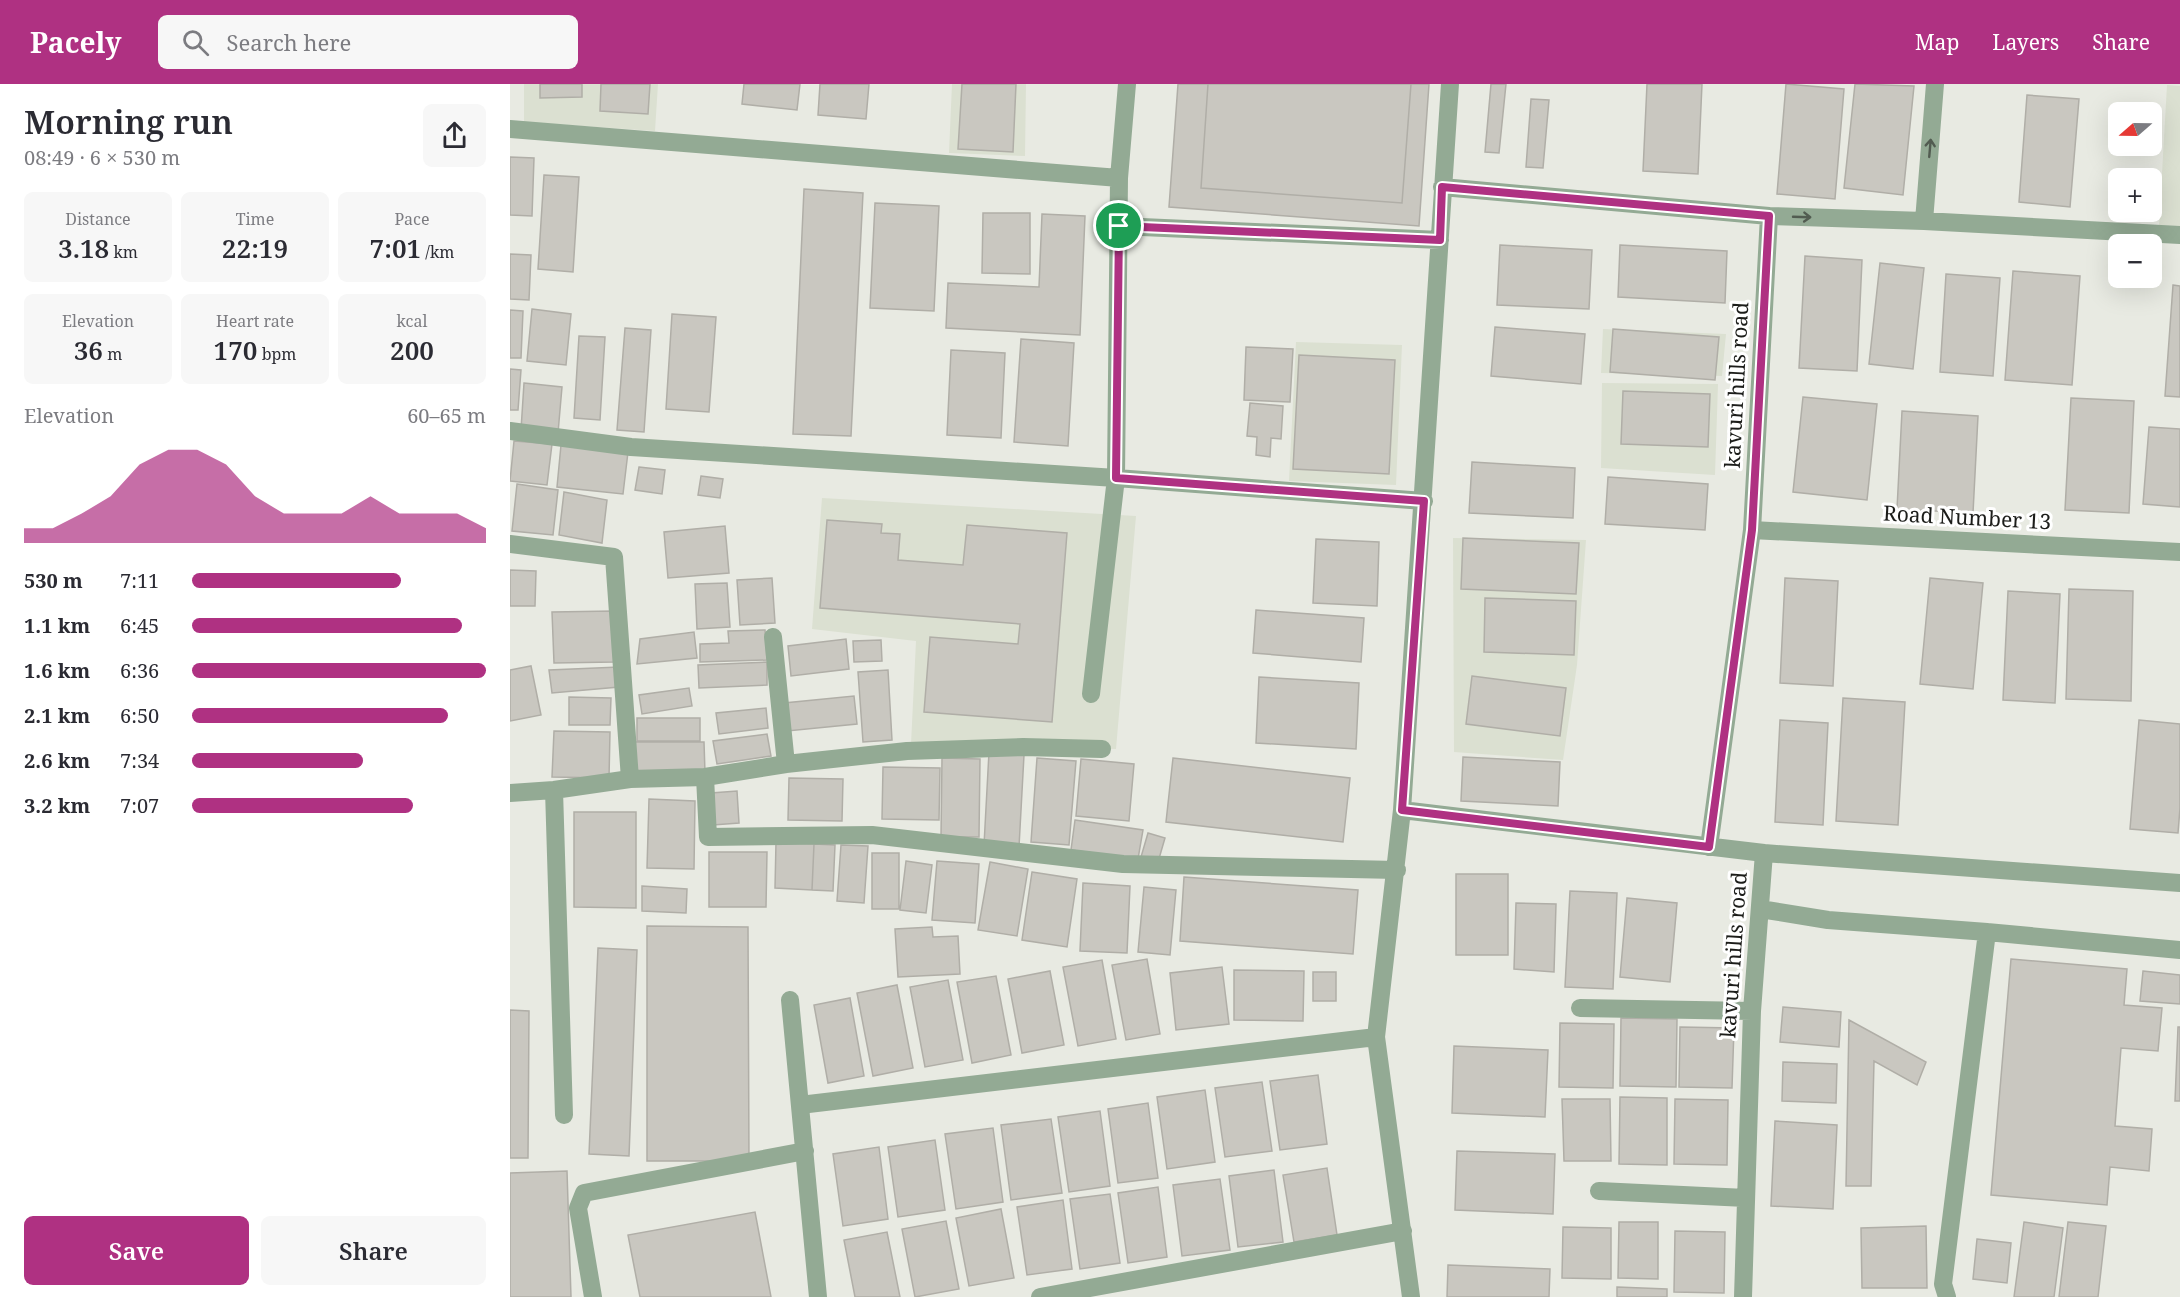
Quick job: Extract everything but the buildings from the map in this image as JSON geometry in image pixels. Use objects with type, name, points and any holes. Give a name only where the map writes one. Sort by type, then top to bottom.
[{"type":"street","points":[[1091,694],[1116,478],[1119,178],[1127,84]]},
{"type":"street","points":[[1411,1297],[1376,1037],[1397,870],[1402,810],[1450,84]]},
{"type":"street","points":[[1924,221],[1935,84]]},
{"type":"street","points":[[510,129],[1119,178]]},
{"type":"street","points":[[1442,187],[1769,216],[1924,221],[2180,235]]},
{"type":"street","name":"kavuri hills road","points":[[1709,847],[1752,530],[1769,216]]},
{"type":"street","points":[[1119,226],[1440,240]]},
{"type":"street","points":[[510,431],[631,447],[1116,478],[1424,501]]},
{"type":"street","name":"Road Number 13","points":[[1752,530],[2180,552]]},
{"type":"street","points":[[510,544],[614,557],[630,779]]},
{"type":"street","points":[[773,637],[786,764]]},
{"type":"street","points":[[510,793],[554,790],[630,779],[705,777],[786,764],[908,751],[1023,747],[1102,749]]},
{"type":"street","points":[[705,777],[708,837],[872,835],[1123,864],[1397,870]]},
{"type":"street","points":[[554,790],[564,1115]]},
{"type":"street","points":[[1402,810],[1764,853]]},
{"type":"street","name":"kavuri hills road","points":[[1743,1297],[1752,1011],[1764,853],[2180,883]]},
{"type":"street","points":[[1760,909],[1828,920],[2180,950]]},
{"type":"street","points":[[1947,1297],[1943,1284],[1987,932]]},
{"type":"street","points":[[790,1000],[818,1297]]},
{"type":"street","points":[[1580,1008],[1752,1011]]},
{"type":"street","points":[[800,1105],[1376,1037]]},
{"type":"street","points":[[593,1297],[578,1208],[584,1193],[806,1151]]},
{"type":"street","points":[[1599,1191],[1746,1198]]},
{"type":"street","points":[[1040,1297],[1402,1231]]},
{"type":"shaded area","points":[[524,84],[658,84],[655,131],[524,122]]},
{"type":"shaded area","points":[[952,84],[1026,84],[1025,156],[949,153]]},
{"type":"shaded area","points":[[2167,85],[2180,86],[2180,227],[2159,226],[2159,222],[2162,222]]},
{"type":"shaded area","points":[[1603,329],[1726,334],[1722,376],[1601,373]]},
{"type":"shaded area","points":[[1296,342],[1402,345],[1396,485],[1289,481]]},
{"type":"shaded area","points":[[1602,383],[1718,384],[1715,475],[1601,468]]},
{"type":"shaded area","points":[[822,498],[1136,516],[1116,749],[911,744],[916,641],[812,629]]},
{"type":"shaded area","points":[[1453,538],[1586,540],[1577,665],[1563,760],[1454,752]]},
{"type":"route","points":[[1442,187],[1769,216],[1752,530],[1709,847],[1402,810],[1424,501],[1116,478],[1119,226],[1440,240],[1442,187]]}]
